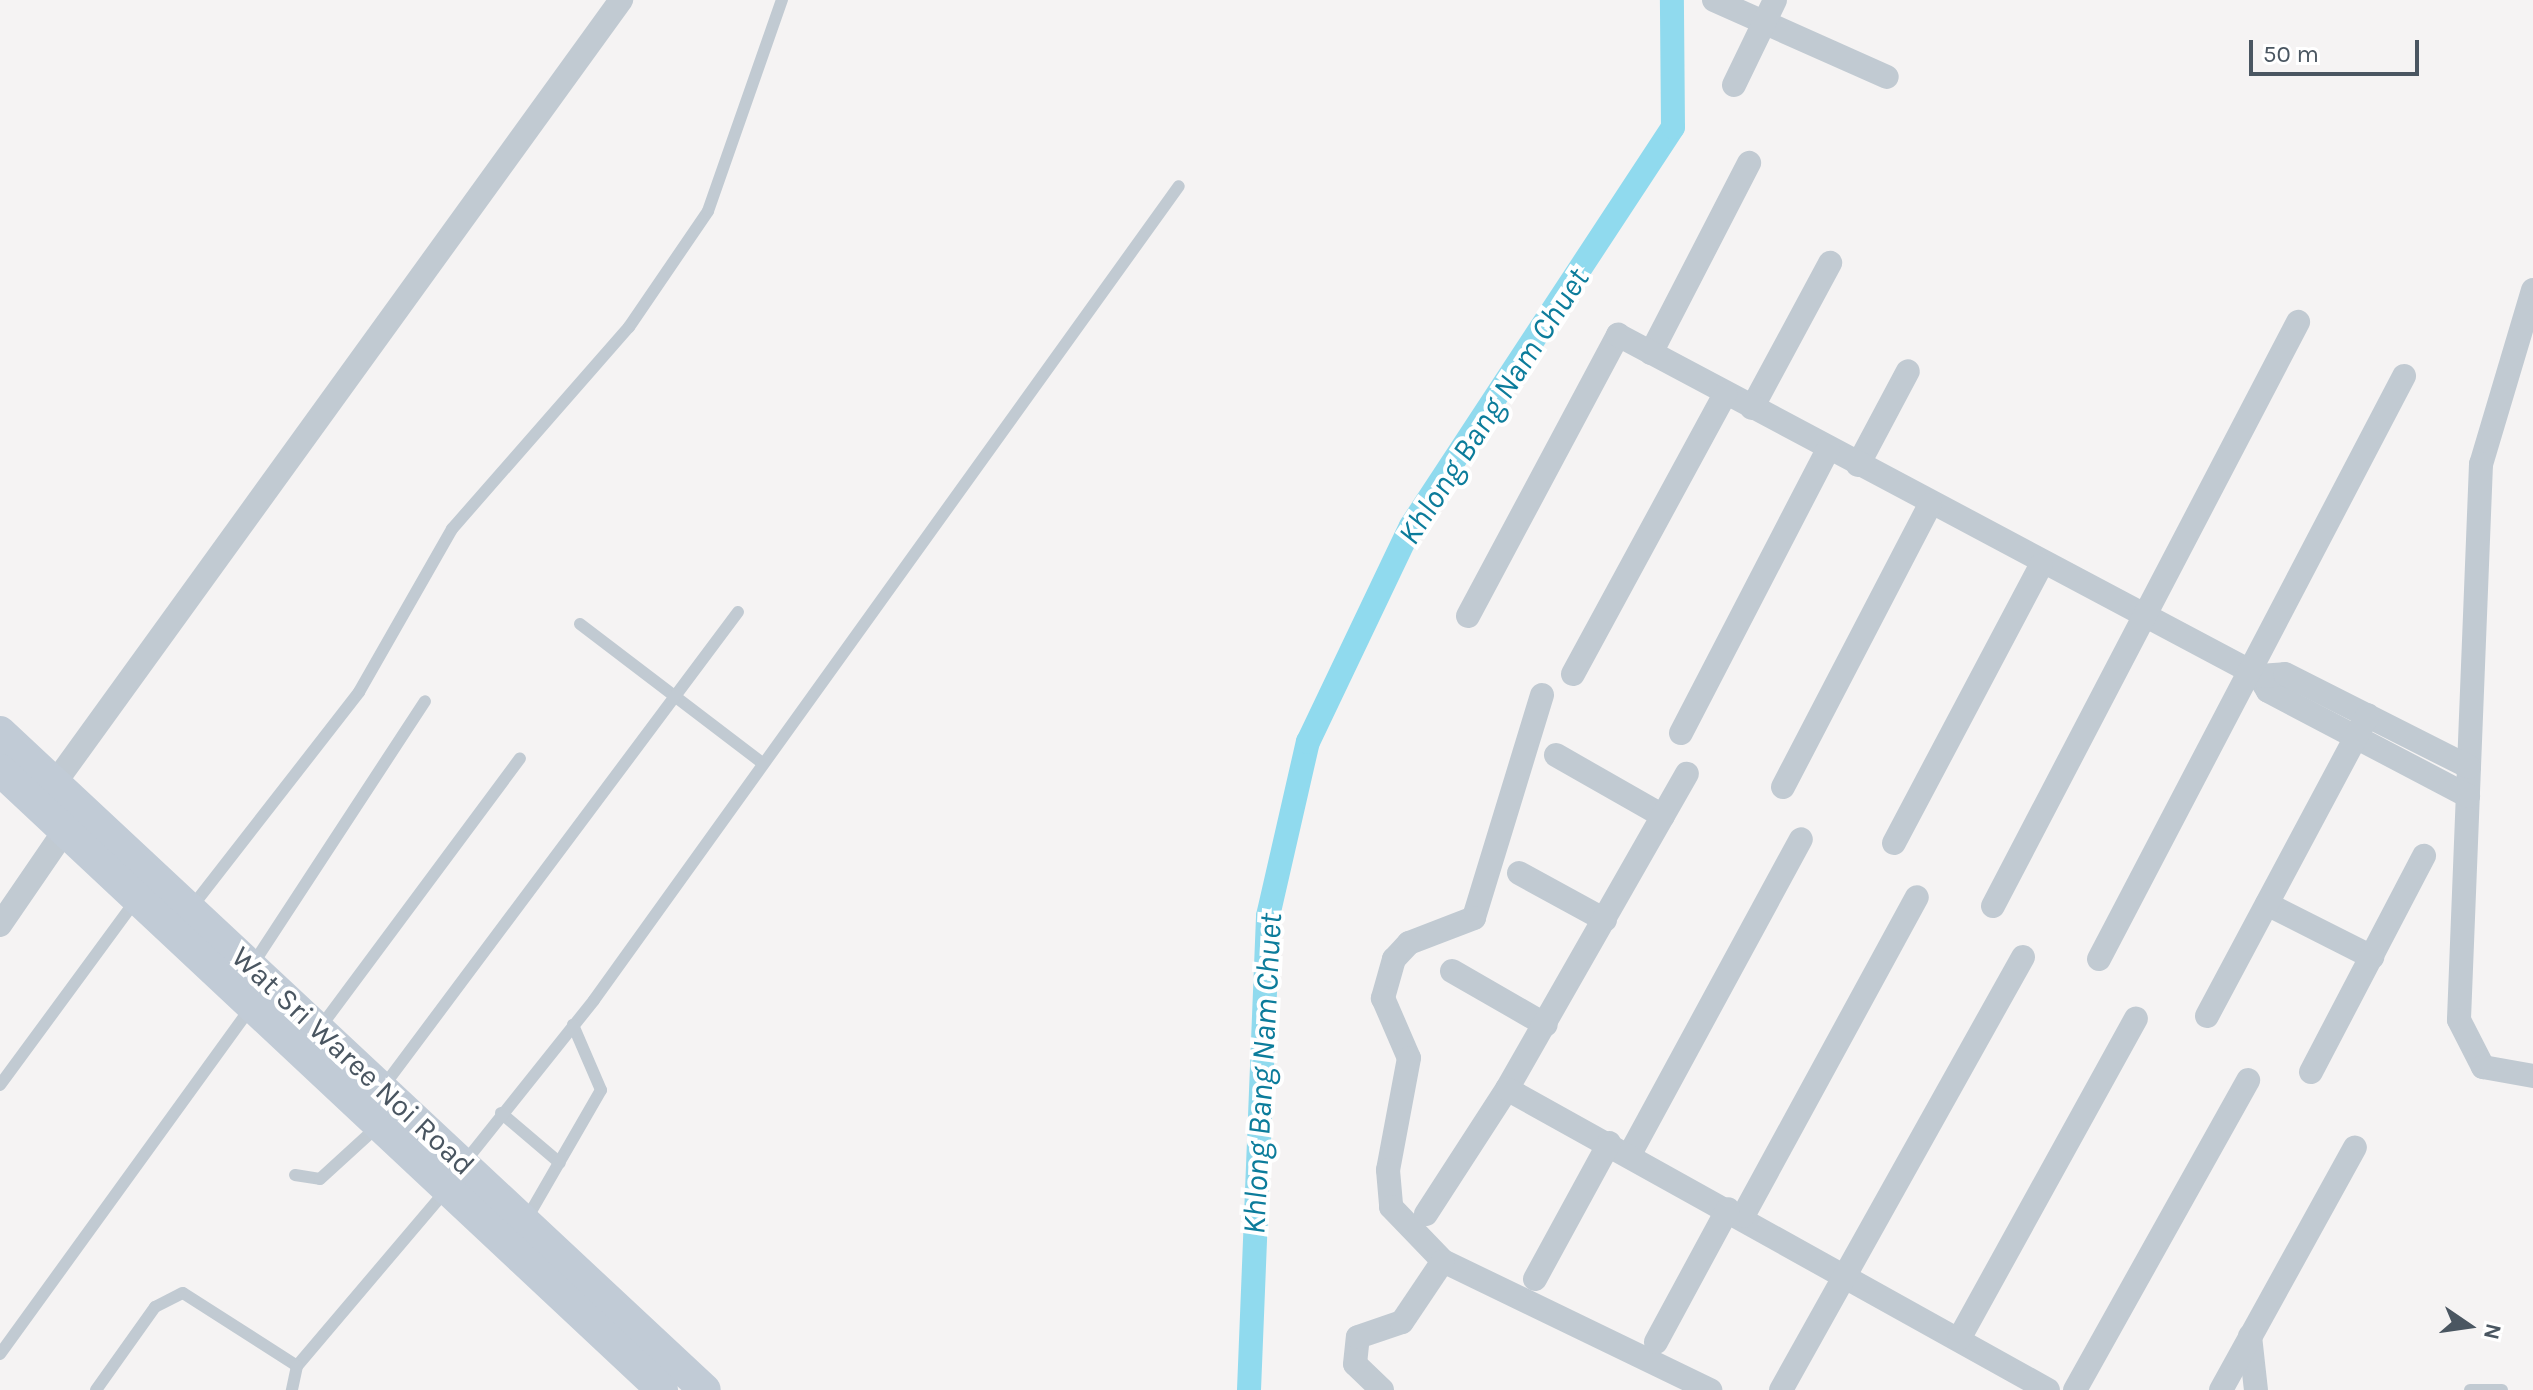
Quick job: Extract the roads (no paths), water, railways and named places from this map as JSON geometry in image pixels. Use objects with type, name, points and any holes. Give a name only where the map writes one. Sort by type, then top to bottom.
[{"type":"main road","name":"Wat Sri Waree Noi Road","points":[[0,732],[47,792],[65,830],[380,1124],[455,1177],[525,1220],[705,1390]]},
{"type":"main road","name":"Wat Sri Waree Noi Road","points":[[0,770],[47,792],[191,908],[381,1089],[455,1177],[662,1390]]},
{"type":"street","points":[[47,792],[621,0]]},
{"type":"street","points":[[1714,0],[1887,77]]},
{"type":"street","points":[[1734,85],[1775,0]]},
{"type":"street","points":[[1651,353],[1749,163]]},
{"type":"street","points":[[1752,408],[1830,263]]},
{"type":"street","points":[[2533,290],[2481,464],[2459,1020],[2483,1067],[2533,1076]]},
{"type":"street","points":[[1993,906],[2298,322]]},
{"type":"street","points":[[1468,616],[1618,335],[2141,619],[2255,674],[2268,691],[2469,767]]},
{"type":"street","points":[[1858,465],[1908,371]]},
{"type":"street","points":[[2099,959],[2255,674],[2404,376]]},
{"type":"street","points":[[1573,674],[1725,394]]},
{"type":"street","points":[[1681,733],[1828,449]]},
{"type":"street","points":[[1783,787],[1930,505]]},
{"type":"street","points":[[1894,843],[2041,565]]},
{"type":"street","points":[[1542,695],[1480,908],[1466,926],[1398,950],[1383,998],[1409,1058],[1388,1170],[1391,1207],[1443,1261],[1710,1390]]},
{"type":"street","points":[[2363,725],[2468,796]]},
{"type":"street","points":[[2207,1016],[2363,725]]},
{"type":"street","points":[[1556,755],[1663,816]]},
{"type":"street","points":[[1426,1214],[1546,1025],[1687,774]]},
{"type":"street","points":[[0,925],[65,830]]},
{"type":"street","points":[[1535,1279],[1620,1148],[1801,839]]},
{"type":"street","points":[[2311,1072],[2424,856]]},
{"type":"street","points":[[1519,873],[1605,920]]},
{"type":"street","points":[[1656,1342],[1736,1212],[1917,897]]},
{"type":"street","points":[[2267,904],[2372,957]]},
{"type":"street","points":[[1781,1390],[2023,957]]},
{"type":"street","points":[[1452,971],[1546,1025]]},
{"type":"street","points":[[1959,1339],[2136,1019]]},
{"type":"street","points":[[2075,1390],[2248,1080]]},
{"type":"street","points":[[1507,1089],[1736,1212],[2048,1390]]},
{"type":"street","points":[[2221,1390],[2355,1147]]},
{"type":"street","points":[[1382,1390],[1355,1364],[1358,1337],[1402,1322],[1443,1261]]},
{"type":"street","points":[[2250,1336],[2256,1390]]},
{"type":"lane","points":[[191,908],[359,692],[452,529],[629,327],[708,211],[782,0]]},
{"type":"lane","points":[[292,1390],[297,1366],[455,1177],[501,1113],[573,1025],[1179,186]]},
{"type":"lane","points":[[381,1089],[669,698],[738,612]]},
{"type":"lane","points":[[580,624],[669,698],[761,762]]},
{"type":"lane","points":[[251,967],[425,701]]},
{"type":"lane","points":[[319,1029],[520,758]]},
{"type":"lane","points":[[0,1085],[137,897]]},
{"type":"lane","points":[[0,1354],[254,1004]]},
{"type":"lane","points":[[525,1220],[601,1090],[573,1025]]},
{"type":"lane","points":[[501,1113],[560,1163]]},
{"type":"lane","points":[[295,1175],[320,1179],[380,1124]]},
{"type":"lane","points":[[96,1390],[155,1307],[183,1293],[297,1366]]},
{"type":"lane","points":[[2470,1390],[2502,1390]]},
{"type":"waterway","name":"Khlong Bang Nam Chuet","points":[[1249,1390],[1268,916],[1308,742],[1411,526],[1673,127],[1672,0]]}]
